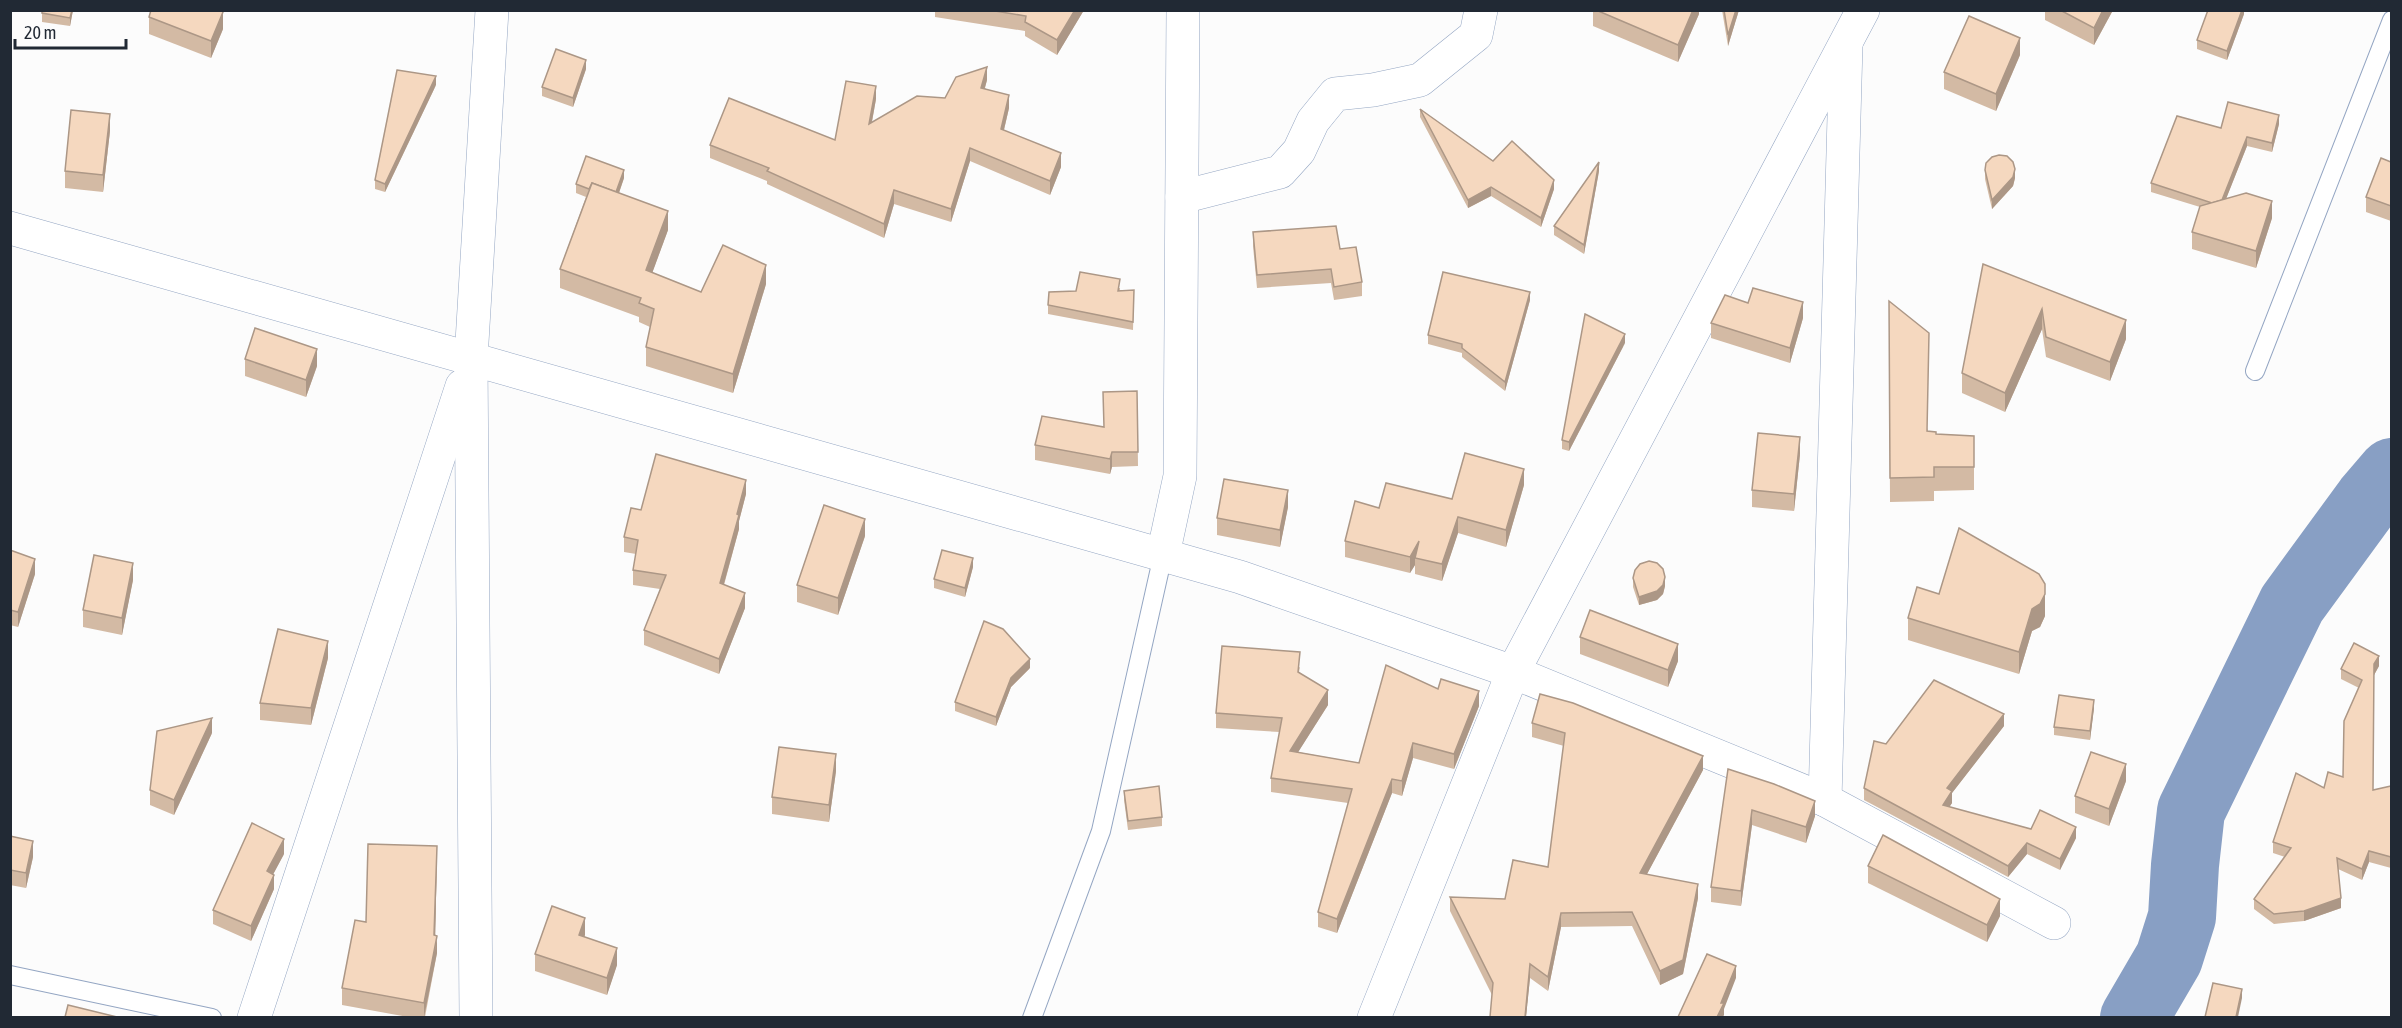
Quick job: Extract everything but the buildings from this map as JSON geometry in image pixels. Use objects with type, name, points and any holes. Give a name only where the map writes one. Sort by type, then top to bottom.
[{"type":"street","points":[[476,1017],[471,359],[492,10]]},
{"type":"street","points":[[1163,555],[1180,476],[1183,10]]},
{"type":"street","points":[[1182,196],[1280,172],[1299,151],[1313,121],[1335,94],[1373,90],[1420,80],[1476,35],[1481,10]]},
{"type":"street","points":[[1374,1017],[1513,672],[1846,24],[1863,10]]},
{"type":"street","points":[[1825,800],[1846,24]]},
{"type":"street","points":[[10,228],[1240,577],[1513,672],[1825,800],[2054,923]]},
{"type":"street","points":[[254,1017],[471,359]]},
{"type":"lane","points":[[2256,371],[2391,20]]},
{"type":"lane","points":[[1032,1017],[1101,831],[1163,555]]},
{"type":"lane","points":[[10,975],[212,1017]]},
{"type":"waterway","points":[[2134,1018],[2169,958],[2182,917],[2191,811],[2292,604],[2368,500],[2392,472]]}]
